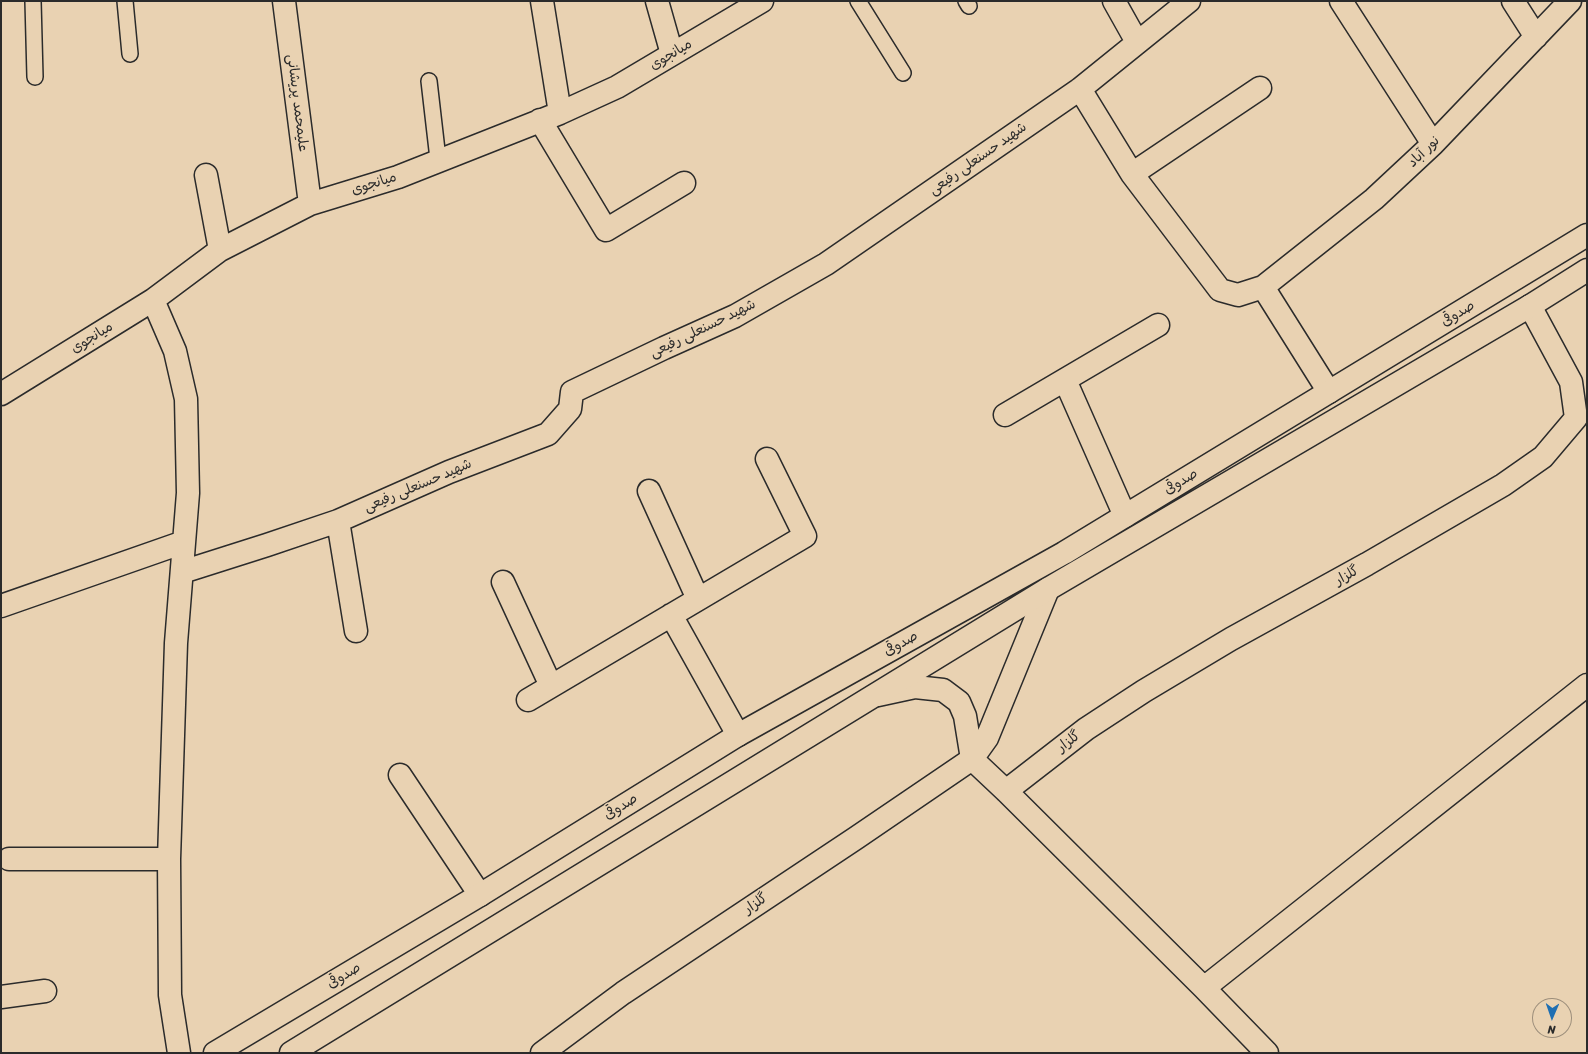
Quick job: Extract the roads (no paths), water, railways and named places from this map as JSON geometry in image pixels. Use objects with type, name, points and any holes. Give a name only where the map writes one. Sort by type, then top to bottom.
[{"type":"street","name":"علیمحمد پریشانی","points":[[284,1],[310,204]]},
{"type":"street","points":[[542,1],[560,112]]},
{"type":"street","points":[[657,1],[672,54]]},
{"type":"street","name":"میانجوی","points":[[1,394],[153,300],[220,250],[310,204],[398,177],[560,112],[617,87],[762,1]]},
{"type":"street","points":[[1114,1],[1137,42]]},
{"type":"street","name":"شهید حسنعلی رفیعی","points":[[182,572],[338,521],[449,472],[548,434],[570,409],[572,392],[735,316],[826,264],[1080,89],[1188,1]]},
{"type":"street","points":[[1341,1],[1433,144]]},
{"type":"street","points":[[1513,1],[1536,37]]},
{"type":"street","name":"نور آباد","points":[[1263,288],[1374,199],[1433,144],[1570,1]]},
{"type":"street","points":[[1132,174],[1260,88]]},
{"type":"street","points":[[1080,89],[1132,174],[1220,290],[1238,295],[1263,288],[1329,392]]},
{"type":"street","points":[[540,120],[606,230],[684,183]]},
{"type":"street","points":[[206,175],[220,250]]},
{"type":"street","name":"صدوقی","points":[[214,1053],[480,895],[738,735],[1057,557],[1587,235]]},
{"type":"street","name":"صدوقی","points":[[291,1053],[1048,589],[1530,306],[1587,270]]},
{"type":"street","points":[[153,300],[175,351],[186,398],[188,493],[176,643],[169,859],[170,995],[179,1053]]},
{"type":"street","name":"گلزار","points":[[1006,790],[1086,729],[1144,691],[1231,639],[1374,560],[1503,485],[1543,457],[1576,418],[1571,382],[1530,306]]},
{"type":"street","points":[[1006,415],[1158,325]]},
{"type":"street","points":[[1065,380],[1125,516]]},
{"type":"street","points":[[528,700],[805,536],[767,459]]},
{"type":"street","points":[[649,491],[698,599]]},
{"type":"street","points":[[338,521],[356,631]]},
{"type":"street","points":[[1,606],[184,542]]},
{"type":"street","points":[[503,582],[551,686]]},
{"type":"street","points":[[972,758],[986,738],[1048,589]]},
{"type":"street","points":[[671,615],[738,735]]},
{"type":"street","points":[[1204,988],[1587,685]]},
{"type":"street","points":[[874,696],[915,687],[943,690],[959,702],[965,716],[972,758],[1006,790],[1267,1053]]},
{"type":"street","name":"گلزار","points":[[542,1053],[623,993],[856,838],[972,758]]},
{"type":"street","points":[[400,775],[480,895]]},
{"type":"street","points":[[9,859],[169,859]]},
{"type":"street","points":[[1,997],[45,991]]},
{"type":"lane","points":[[33,1],[35,77]]},
{"type":"lane","points":[[125,1],[130,54]]},
{"type":"lane","points":[[858,1],[903,73]]},
{"type":"lane","points":[[428,81],[438,160]]}]
